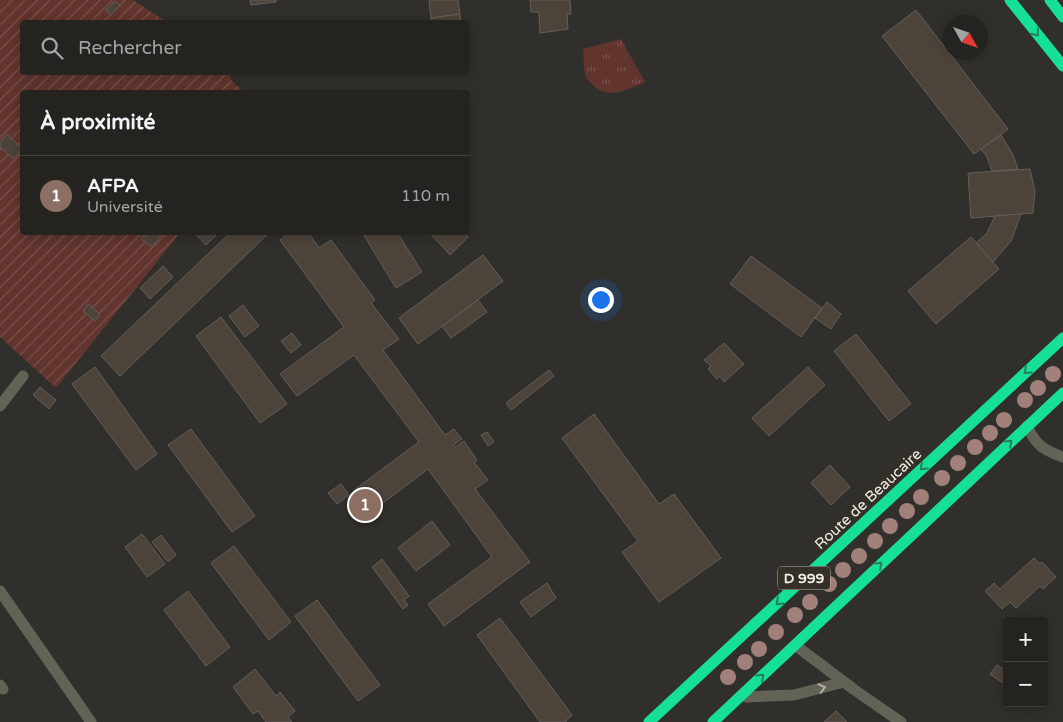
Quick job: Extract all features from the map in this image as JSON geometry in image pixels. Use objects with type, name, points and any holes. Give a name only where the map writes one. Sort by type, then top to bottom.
[{"type":"main road","points":[[1010,0],[1063,66]]},
{"type":"main road","points":[[1050,0],[1063,17]]},
{"type":"main road","name":"Route de Beaucaire","points":[[649,722],[1063,338]]},
{"type":"main road","name":"D 999","points":[[713,722],[1063,393]]},
{"type":"lane","points":[[0,406],[23,376]]},
{"type":"lane","points":[[1027,426],[1033,439],[1045,451],[1063,458]]},
{"type":"lane","points":[[0,591],[91,722]]},
{"type":"lane","points":[[795,645],[900,722]]},
{"type":"lane","points":[[739,698],[794,695],[844,682]]},
{"type":"green space","points":[[0,0],[133,0],[164,20],[20,20],[20,75],[230,75],[232,81],[242,90],[20,90],[20,235],[178,235],[56,388],[0,337]]},
{"type":"green space","points":[[621,39],[645,82],[624,91],[603,92],[586,77],[583,49]]},
{"type":"building","points":[[250,0],[276,0],[276,2],[251,5]]},
{"type":"building","points":[[429,0],[458,0],[460,14],[431,18]]},
{"type":"building","points":[[530,0],[570,0],[571,14],[567,14],[568,29],[540,33],[539,12],[531,12]]},
{"type":"building","points":[[115,1],[120,5],[111,15],[106,10]]},
{"type":"building","points":[[916,10],[943,45],[943,60],[955,60],[1008,129],[974,154],[882,36]]},
{"type":"building","points":[[460,14],[461,20],[431,20],[431,18]]},
{"type":"building","points":[[7,134],[20,147],[20,152],[14,159],[0,147],[0,142]]},
{"type":"building","points":[[1001,135],[1013,155],[1018,169],[992,171],[987,157],[981,149]]},
{"type":"building","points":[[1030,169],[1035,191],[1033,213],[971,218],[968,173]]},
{"type":"building","points":[[1021,214],[1011,241],[993,262],[976,243],[987,233],[995,216]]},
{"type":"building","points":[[144,235],[146,237],[148,235],[162,235],[152,247],[141,239]]},
{"type":"building","points":[[197,235],[216,235],[206,245]]},
{"type":"building","points":[[228,235],[267,235],[120,376],[101,356]]},
{"type":"building","points":[[286,235],[310,235],[319,248],[331,240],[375,300],[371,303],[399,339],[383,350],[445,435],[454,429],[462,439],[453,445],[455,447],[464,441],[477,460],[474,462],[488,480],[475,489],[530,562],[444,626],[428,604],[492,557],[428,469],[371,512],[354,490],[419,442],[354,355],[297,396],[280,374],[344,327],[280,240]]},
{"type":"building","points":[[364,235],[399,235],[422,272],[396,288]]},
{"type":"building","points":[[432,235],[466,235],[468,237],[450,255]]},
{"type":"building","points":[[971,237],[999,269],[936,324],[908,291]]},
{"type":"building","points":[[483,255],[503,281],[418,344],[399,318]]},
{"type":"building","points":[[751,256],[822,308],[801,337],[730,284]]},
{"type":"building","points":[[163,266],[173,277],[150,299],[140,288]]},
{"type":"building","points":[[478,300],[487,312],[451,338],[442,326]]},
{"type":"building","points":[[827,302],[841,314],[831,329],[815,318]]},
{"type":"building","points":[[88,304],[100,314],[95,321],[83,311]]},
{"type":"building","points":[[243,305],[259,326],[245,337],[229,316]]},
{"type":"building","points":[[221,317],[287,404],[260,423],[196,336]]},
{"type":"building","points":[[292,333],[301,345],[291,353],[281,341]]},
{"type":"building","points":[[856,334],[911,404],[889,421],[834,351]]},
{"type":"building","points":[[724,343],[744,364],[724,382],[720,376],[717,379],[708,369],[711,366],[704,360]]},
{"type":"building","points":[[95,367],[157,454],[136,470],[72,384]]},
{"type":"building","points":[[808,367],[825,385],[769,436],[752,418]]},
{"type":"building","points":[[549,370],[554,376],[511,410],[506,403]]},
{"type":"building","points":[[40,387],[56,400],[49,409],[33,395]]},
{"type":"building","points":[[594,414],[659,504],[674,494],[721,558],[659,602],[622,552],[638,541],[562,438]]},
{"type":"building","points":[[191,429],[255,516],[232,532],[168,445]]},
{"type":"building","points":[[487,432],[494,442],[488,446],[481,435]]},
{"type":"building","points":[[830,465],[850,487],[831,505],[811,483]]},
{"type":"building","points":[[341,484],[349,495],[337,504],[328,493]]},
{"type":"building","points":[[432,521],[450,545],[416,571],[398,548]]},
{"type":"building","points":[[142,534],[165,564],[147,577],[125,547]]},
{"type":"building","points":[[161,535],[176,555],[168,562],[152,542]]},
{"type":"building","points":[[234,546],[291,622],[269,640],[211,563]]},
{"type":"building","points":[[1034,558],[1040,564],[1042,562],[1056,577],[1043,589],[1040,586],[1016,608],[1010,602],[1002,609],[985,591],[994,583],[1000,589]]},
{"type":"building","points":[[382,559],[409,596],[404,600],[408,605],[403,609],[372,567]]},
{"type":"building","points":[[547,583],[556,598],[531,617],[520,602]]},
{"type":"building","points":[[188,591],[230,647],[206,666],[164,610]]},
{"type":"building","points":[[317,600],[380,685],[358,701],[295,616]]},
{"type":"building","points":[[500,618],[572,715],[565,722],[540,722],[477,635]]},
{"type":"building","points":[[997,665],[1003,669],[1003,683],[990,674]]},
{"type":"building","points":[[255,669],[276,696],[280,692],[295,711],[288,717],[292,722],[266,722],[258,711],[253,714],[233,687]]},
{"type":"building","points":[[836,711],[847,722],[824,722]]},
{"type":"traffic: fast","points":[[1010,0],[1063,66]]},
{"type":"traffic: fast","points":[[1050,0],[1063,17]]},
{"type":"traffic: fast","points":[[649,722],[1063,338]]},
{"type":"traffic: fast","points":[[713,722],[1063,393]]},
{"type":"place","name":"AFPA","points":[[365,505]]}]
